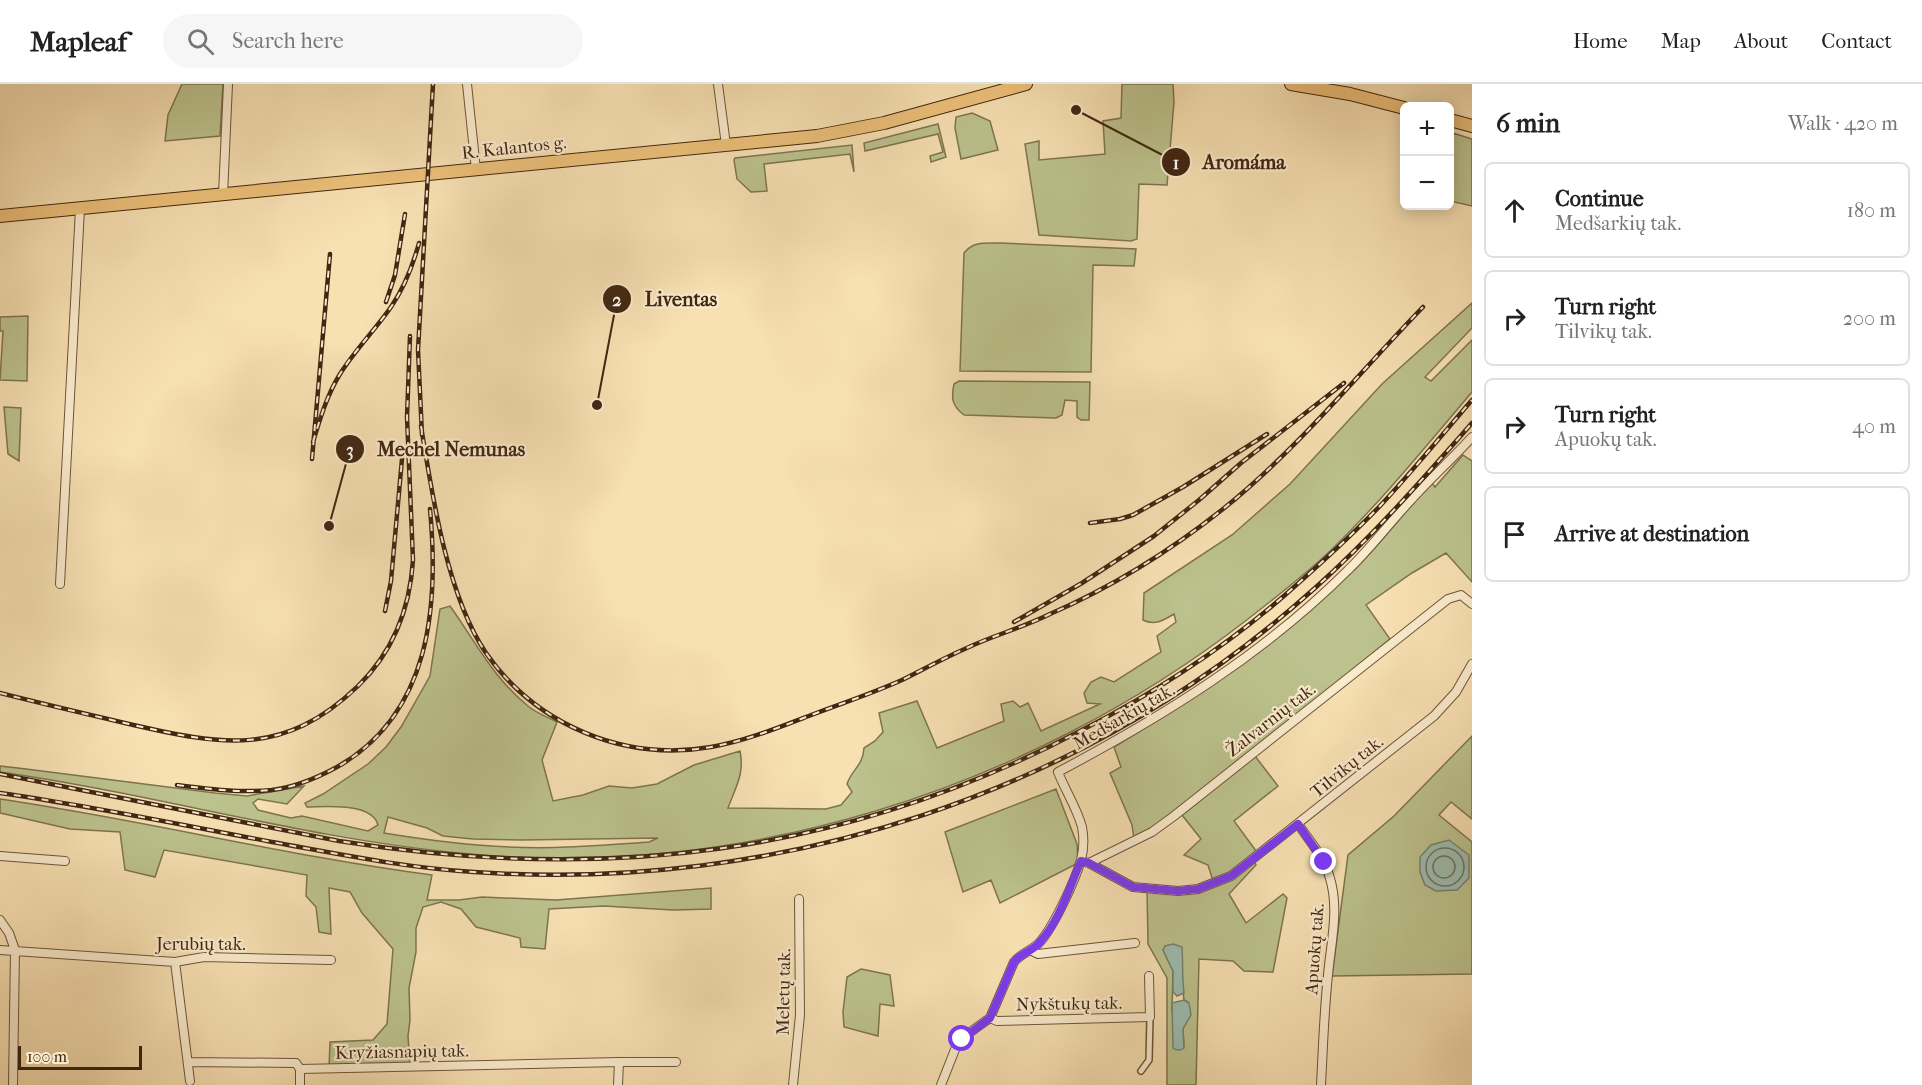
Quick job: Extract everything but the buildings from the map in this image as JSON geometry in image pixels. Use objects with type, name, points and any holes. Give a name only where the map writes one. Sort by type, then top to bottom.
[{"type":"main road","name":"R. Kalantos g.","points":[[0,216],[726,145],[859,129],[1026,84]]},
{"type":"main road","points":[[1291,84],[1350,94],[1400,107]]},
{"type":"main road","points":[[1454,121],[1472,126]]},
{"type":"street","points":[[223,195],[228,84]]},
{"type":"street","points":[[467,84],[476,170]]},
{"type":"street","points":[[718,84],[726,145]]},
{"type":"street","points":[[60,584],[80,209]]},
{"type":"street","name":"Medšarkių tak.","points":[[942,1085],[956,1047],[969,1033],[990,1018],[1014,962],[1019,956],[1032,951],[1053,924],[1085,862],[1084,839],[1079,817],[1058,772],[1124,737],[1208,685],[1307,608],[1349,570],[1413,498],[1472,437]]},
{"type":"street","name":"Žalvarnių tak.","points":[[1085,862],[1152,832],[1174,816],[1448,598],[1461,595],[1472,604]]},
{"type":"street","name":"Tilvikų tak.","points":[[1085,862],[1133,887],[1178,891],[1198,889],[1231,876],[1434,716],[1456,692],[1472,664]]},
{"type":"street","name":"Apuokų tak.","points":[[1298,824],[1324,862],[1335,902],[1321,1085]]},
{"type":"street","points":[[0,856],[65,861]]},
{"type":"street","name":"Meletų tak.","points":[[793,1085],[800,1015],[799,899]]},
{"type":"street","points":[[0,920],[9,933],[15,951],[13,1085]]},
{"type":"street","points":[[1032,951],[1038,954],[1135,943]]},
{"type":"street","name":"Jerubių tak.","points":[[0,950],[175,962],[204,957],[331,960]]},
{"type":"street","points":[[175,962],[190,1081]]},
{"type":"street","points":[[1141,1071],[1149,1060],[1149,976]]},
{"type":"street","name":"Nykštukų tak.","points":[[990,1018],[997,1021],[1150,1017]]},
{"type":"street","name":"Kryžiasnapių tak.","points":[[188,1062],[296,1063],[300,1069],[676,1062]]},
{"type":"street","points":[[618,1085],[619,1062]]},
{"type":"street","points":[[300,1069],[300,1085]]},
{"type":"green space","points":[[182,84],[223,84],[220,136],[165,141],[168,115]]},
{"type":"green space","points":[[1122,84],[1173,84],[1174,102],[1167,185],[1139,184],[1137,239],[1131,241],[1039,235],[1025,144],[1039,141],[1039,160],[1105,154],[1103,121],[1121,118]]},
{"type":"green space","points":[[972,113],[990,121],[998,150],[961,159],[955,128],[956,117]]},
{"type":"green space","points":[[938,124],[946,157],[931,162],[930,156],[943,152],[938,134],[865,151],[864,143]]},
{"type":"green space","points":[[1454,133],[1472,139],[1472,206],[1454,202]]},
{"type":"green space","points":[[852,145],[854,172],[850,154],[764,164],[767,191],[751,192],[737,179],[735,158]]},
{"type":"green space","points":[[1000,243],[1136,249],[1134,266],[1093,265],[1091,372],[960,371],[964,253],[971,246]]},
{"type":"green space","points":[[1472,303],[1472,328],[1425,377],[1431,381],[1472,340],[1472,392],[1367,513],[1311,569],[1248,619],[1162,679],[1071,732],[975,776],[876,811],[773,837],[669,853],[564,858],[459,853],[401,846],[286,827],[58,781],[0,772],[0,766],[247,796],[304,786],[287,804],[258,799],[253,803],[258,810],[291,818],[302,816],[368,831],[378,825],[367,812],[347,807],[307,807],[305,803],[323,794],[368,764],[386,747],[401,727],[430,676],[440,609],[450,606],[505,684],[531,708],[557,722],[542,760],[553,801],[583,795],[609,786],[632,788],[657,784],[694,765],[740,751],[740,774],[728,808],[826,809],[841,805],[852,792],[847,784],[862,759],[864,748],[883,732],[879,713],[917,701],[937,748],[1004,721],[1001,704],[1013,701],[1020,707],[1028,703],[1041,731],[1100,704],[1087,703],[1084,693],[1091,682],[1101,677],[1114,682],[1161,652],[1157,636],[1176,622],[1174,614],[1155,622],[1143,620],[1144,593],[1232,535],[1290,484],[1382,384]],"holes":[[[388,817],[427,828],[443,836],[473,839],[658,838],[649,842],[567,847],[498,847],[384,833]]]},
{"type":"green space","points":[[28,316],[27,381],[0,380],[3,331],[0,331],[0,317]]},
{"type":"green space","points":[[959,381],[1090,382],[1089,420],[1081,420],[1077,417],[1077,401],[1065,400],[1062,415],[1056,418],[964,415],[955,405],[953,398],[954,384]]},
{"type":"green space","points":[[4,407],[21,408],[19,461],[8,454]]},
{"type":"green space","points":[[1463,455],[1472,461],[1472,582],[1446,553],[1366,605],[1390,639],[1174,816],[1134,838],[1132,825],[1110,773],[1121,767],[1114,747],[1240,665],[1299,619],[1356,568],[1431,482],[1435,487]]},
{"type":"green space","points":[[1472,736],[1472,819],[1451,802],[1439,815],[1472,842],[1472,974],[1332,976],[1348,855],[1394,816]]},
{"type":"green space","points":[[1255,756],[1278,786],[1234,821],[1259,855],[1253,860],[1256,865],[1229,894],[1246,923],[1283,894],[1287,898],[1273,972],[1244,971],[1233,961],[1199,959],[1196,1085],[1167,1085],[1167,978],[1148,944],[1147,888],[1168,889],[1214,884],[1208,865],[1184,855],[1201,839],[1182,815]],"holes":[[[1166,946],[1170,946],[1181,973],[1184,1000],[1188,1002],[1183,1029],[1184,1047],[1172,1010],[1173,971],[1163,950]]]},
{"type":"green space","points":[[1056,789],[1077,844],[1078,863],[1000,903],[991,880],[963,892],[945,832]]},
{"type":"green space","points":[[0,799],[324,858],[432,875],[427,900],[482,897],[556,900],[711,888],[711,909],[673,910],[604,906],[549,909],[545,949],[521,947],[520,938],[476,927],[461,909],[441,902],[423,907],[416,928],[416,952],[409,988],[410,1067],[329,1069],[330,1042],[373,1040],[387,1024],[393,949],[362,913],[350,892],[329,888],[331,934],[319,932],[316,907],[306,896],[307,875],[164,850],[155,877],[125,870],[120,832],[70,829],[0,813]]},
{"type":"green space","points":[[861,969],[890,975],[894,1006],[880,1004],[878,1036],[844,1027],[843,1012],[847,977]]},
{"type":"water","points":[[1449,840],[1469,855],[1469,878],[1457,890],[1436,891],[1425,885],[1420,872],[1420,857],[1431,845]]},
{"type":"water","points":[[1173,944],[1182,947],[1184,993],[1177,996],[1173,992],[1173,971],[1163,950],[1165,946]]},
{"type":"water","points":[[1184,1000],[1189,1003],[1191,1015],[1183,1029],[1184,1048],[1177,1050],[1173,1048],[1172,1003]]},
{"type":"railway","points":[[422,435],[418,350],[433,84]]},
{"type":"railway","points":[[386,302],[395,275],[405,214]]},
{"type":"railway","points":[[313,442],[335,382],[396,300],[408,276],[419,243]]},
{"type":"railway","points":[[312,459],[330,254]]},
{"type":"railway","points":[[421,426],[436,513],[451,574],[472,630],[486,653],[506,678],[530,700],[556,718],[585,733],[615,743],[646,749],[678,750],[711,747],[763,733],[891,685],[969,647],[1073,603],[1140,567],[1223,509],[1277,462],[1423,307]]},
{"type":"railway","points":[[0,693],[193,737],[250,740],[277,735],[304,725],[330,709],[358,686],[381,659],[398,628],[411,578],[413,560],[407,417],[410,336]]},
{"type":"railway","points":[[1014,622],[1082,583],[1154,536],[1241,463],[1344,383]]},
{"type":"railway","points":[[0,774],[339,841],[437,853],[533,859],[628,858],[720,848],[812,832],[902,806],[992,773],[1109,716],[1188,668],[1262,614],[1345,541],[1391,494],[1472,400]]},
{"type":"railway","points":[[0,793],[373,860],[474,872],[588,874],[702,865],[814,846],[923,815],[1029,774],[1130,722],[1226,660],[1315,588],[1377,528],[1472,423]]},
{"type":"railway","points":[[1090,523],[1133,515],[1183,487],[1267,434]]},
{"type":"railway","points":[[385,611],[391,581],[402,459]]},
{"type":"railway","points":[[177,785],[236,791],[281,789],[306,782],[337,767],[368,745],[392,718],[410,688],[422,654],[429,619],[432,583],[430,509]]},
{"type":"place","name":"Aromáma","points":[[1076,110]]},
{"type":"place","name":"Liventas","points":[[597,405]]},
{"type":"place","name":"Mechel Nemunas","points":[[329,526]]},
{"type":"route","points":[[962,1039],[990,1018],[1014,962],[1019,956],[1032,951],[1050,930],[1081,861],[1133,887],[1178,891],[1198,889],[1231,876],[1298,824],[1324,862]]}]
